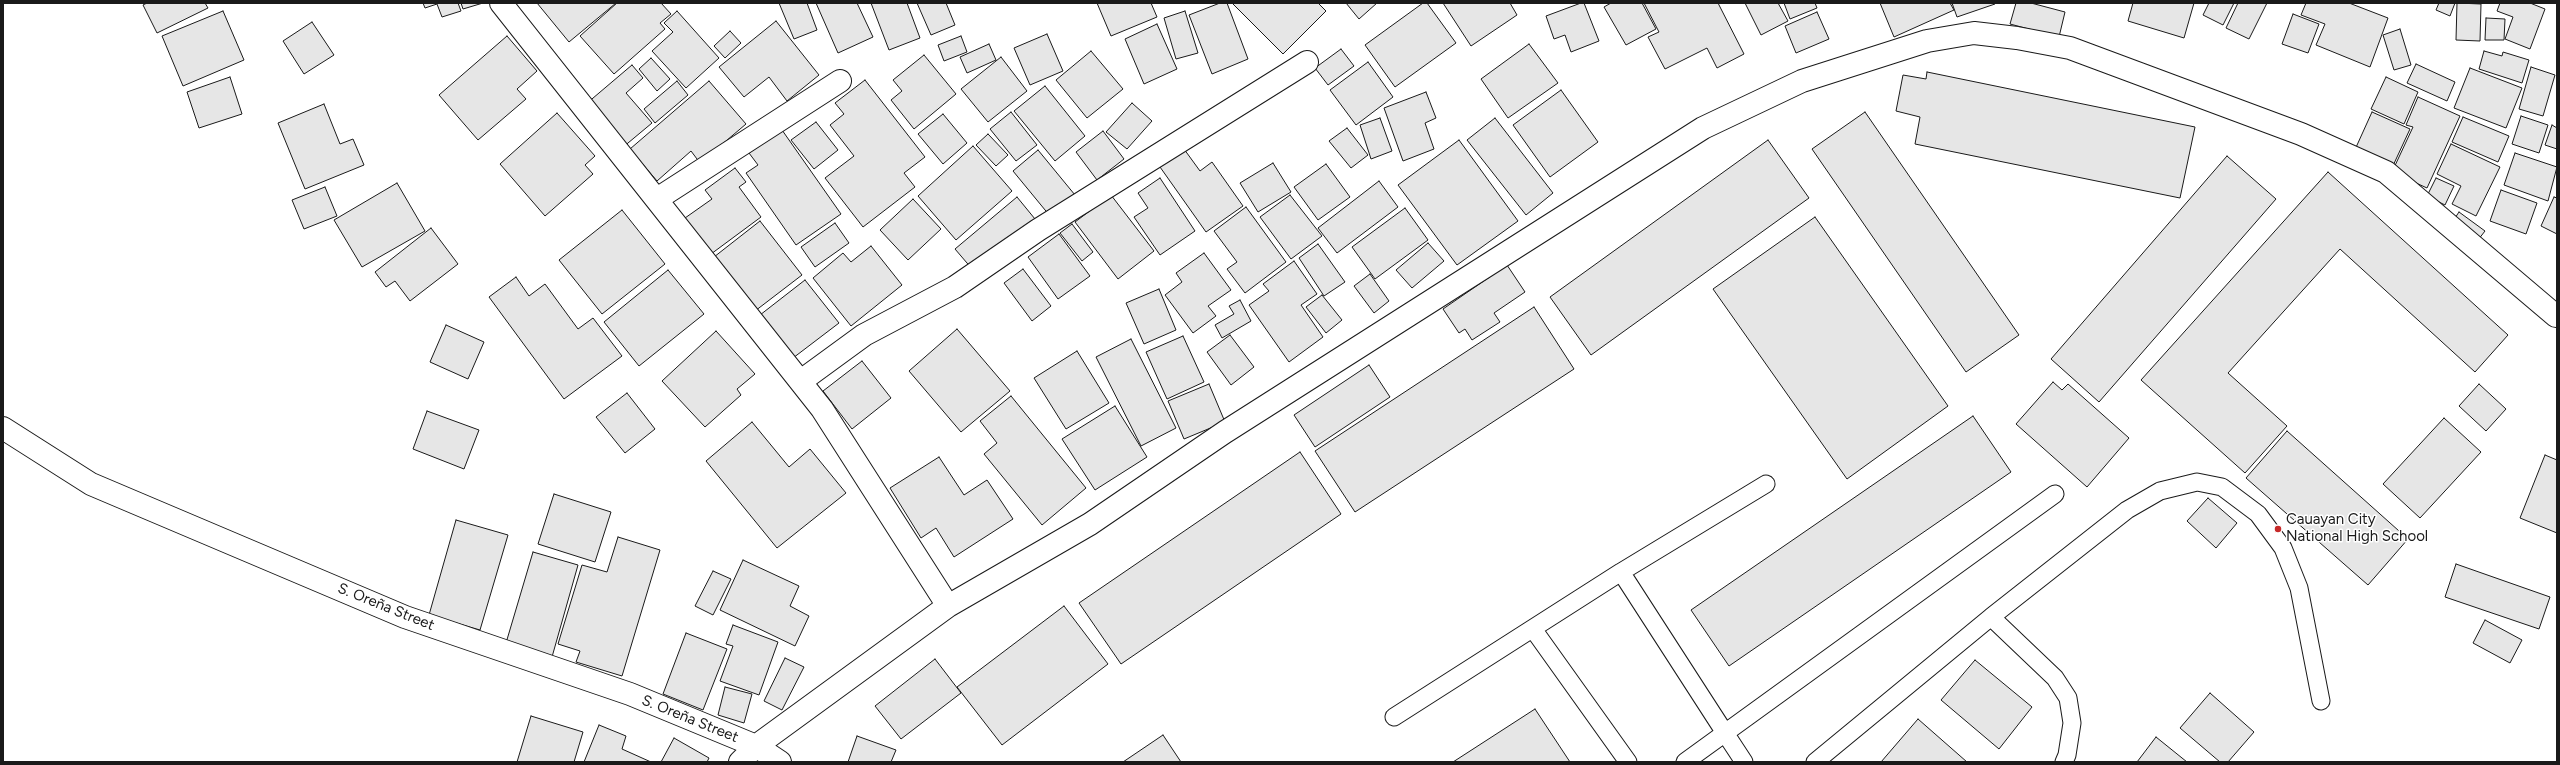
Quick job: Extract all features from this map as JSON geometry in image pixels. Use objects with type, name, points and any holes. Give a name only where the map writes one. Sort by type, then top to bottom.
[{"type":"street","points":[[501,3],[822,409],[948,606]]},
{"type":"street","points":[[740,762],[756,746],[948,606],[1090,524],[1225,432],[1703,128],[1802,81],[1927,41],[1974,33],[2017,38],[2070,48],[2301,134],[2386,172],[2556,316]]},
{"type":"street","points":[[801,381],[864,334],[955,287],[1038,230],[1307,62]]},
{"type":"street","points":[[657,199],[840,81]]},
{"type":"street","name":"S. Oreña Street","points":[[3,428],[91,484],[406,617],[630,694],[756,746],[780,762]]},
{"type":"lane","points":[[1815,762],[1991,617],[2127,510],[2160,491],[2197,482],[2222,488],[2258,514],[2283,548],[2298,588],[2321,701]]},
{"type":"lane","points":[[1394,717],[1621,572],[1766,484]]},
{"type":"lane","points":[[1685,762],[2055,494]]},
{"type":"lane","points":[[1621,572],[1744,762]]},
{"type":"lane","points":[[1991,617],[2055,678],[2068,698],[2072,723],[2067,756],[2064,762]]},
{"type":"lane","points":[[1533,629],[1628,762]]},
{"type":"building","points":[[147,3],[205,3],[208,8],[157,33],[143,5]]},
{"type":"building","points":[[423,3],[458,3],[461,11],[442,17],[437,4],[425,8]]},
{"type":"building","points":[[461,3],[483,3],[463,9]]},
{"type":"building","points":[[537,3],[616,3],[569,42]]},
{"type":"building","points":[[617,3],[661,3],[671,14],[660,23],[665,29],[614,74],[580,36]]},
{"type":"building","points":[[779,3],[807,3],[817,30],[794,39]]},
{"type":"building","points":[[816,3],[857,3],[873,37],[838,53]]},
{"type":"building","points":[[871,3],[907,3],[920,38],[889,50]]},
{"type":"building","points":[[917,3],[946,3],[955,25],[931,35]]},
{"type":"building","points":[[1097,3],[1151,3],[1157,17],[1111,36]]},
{"type":"building","points":[[1220,3],[1227,3],[1248,59],[1212,74],[1189,15]]},
{"type":"building","points":[[1232,3],[1318,3],[1326,11],[1283,54]]},
{"type":"building","points":[[1346,3],[1377,3],[1359,19]]},
{"type":"building","points":[[1423,3],[1427,3],[1456,43],[1395,87],[1365,45]]},
{"type":"building","points":[[1443,3],[1510,3],[1517,15],[1471,46]]},
{"type":"building","points":[[1584,3],[1599,41],[1571,52],[1565,35],[1554,39],[1546,16]]},
{"type":"building","points":[[1611,3],[1642,3],[1656,29],[1626,45],[1604,7]]},
{"type":"building","points":[[1644,3],[1718,3],[1744,54],[1717,68],[1707,48],[1665,69],[1648,37],[1659,32]]},
{"type":"building","points":[[1745,3],[1778,3],[1788,21],[1761,35]]},
{"type":"building","points":[[1784,3],[1815,3],[1817,8],[1790,19]]},
{"type":"building","points":[[1880,3],[1950,3],[1954,10],[1894,37]]},
{"type":"building","points":[[1952,3],[1995,3],[1995,4],[1957,17]]},
{"type":"building","points":[[2016,3],[2031,3],[2065,12],[2059,37],[2010,24]]},
{"type":"building","points":[[2133,3],[2194,3],[2184,38],[2128,21]]},
{"type":"building","points":[[2209,3],[2234,3],[2223,25],[2203,15]]},
{"type":"building","points":[[2238,3],[2267,3],[2249,39],[2226,28]]},
{"type":"building","points":[[2306,3],[2349,3],[2388,18],[2370,67],[2316,45],[2325,24],[2301,15]]},
{"type":"building","points":[[2439,3],[2455,3],[2450,16],[2436,10]]},
{"type":"building","points":[[2457,3],[2481,4],[2480,41],[2456,40]]},
{"type":"building","points":[[2500,3],[2530,3],[2545,9],[2530,49],[2505,39],[2513,17],[2497,11]]},
{"type":"building","points":[[223,11],[244,60],[183,86],[162,36]]},
{"type":"building","points":[[677,11],[719,58],[686,88],[652,51],[673,32],[664,23]]},
{"type":"building","points":[[1185,11],[1198,53],[1176,59],[1164,18]]},
{"type":"building","points":[[1817,12],[1829,39],[1796,53],[1785,26]]},
{"type":"building","points":[[2293,14],[2319,24],[2308,53],[2282,44]]},
{"type":"building","points":[[2486,18],[2505,19],[2504,40],[2485,40]]},
{"type":"building","points":[[776,21],[819,75],[787,101],[769,77],[744,97],[719,67]]},
{"type":"building","points":[[312,22],[334,55],[304,74],[283,41]]},
{"type":"building","points":[[1157,24],[1177,69],[1144,84],[1125,39]]},
{"type":"building","points":[[2400,29],[2411,65],[2394,70],[2383,35]]},
{"type":"building","points":[[730,31],[741,43],[725,58],[714,46]]},
{"type":"building","points":[[1047,34],[1063,71],[1030,85],[1014,48]]},
{"type":"building","points":[[507,36],[537,71],[517,89],[526,99],[478,140],[439,95]]},
{"type":"building","points":[[961,36],[967,52],[944,61],[938,45]]},
{"type":"building","points":[[989,44],[996,60],[967,73],[960,57]]},
{"type":"building","points":[[1529,44],[1558,83],[1508,118],[1481,79]]},
{"type":"building","points":[[1341,49],[1354,66],[1328,85],[1315,68]]},
{"type":"building","points":[[1091,51],[1123,89],[1087,118],[1056,80]]},
{"type":"building","points":[[2484,51],[2502,56],[2503,52],[2529,60],[2522,83],[2479,69]]},
{"type":"building","points":[[924,55],[956,94],[914,129],[891,100],[902,91],[893,80]]},
{"type":"building","points":[[1001,57],[1027,91],[988,122],[961,89]]},
{"type":"building","points":[[651,58],[670,79],[657,91],[639,69]]},
{"type":"building","points":[[1368,62],[1393,97],[1356,125],[1330,90]]},
{"type":"building","points":[[2416,64],[2455,82],[2447,101],[2407,83]]},
{"type":"building","points":[[632,65],[643,78],[626,93],[652,123],[622,148],[586,104]]},
{"type":"building","points":[[2531,67],[2555,75],[2543,116],[2519,109]]},
{"type":"building","points":[[2470,68],[2522,88],[2506,128],[2454,108]]},
{"type":"building","points":[[1927,72],[2195,127],[2180,198],[1915,144],[1920,117],[1896,111],[1903,75],[1926,79]]},
{"type":"building","points":[[230,77],[242,114],[199,128],[187,92]]},
{"type":"building","points":[[2386,77],[2418,92],[2404,124],[2371,109]]},
{"type":"building","points":[[865,80],[925,157],[904,173],[915,187],[863,227],[825,178],[854,156],[830,125],[844,114],[835,103]]},
{"type":"building","points":[[677,81],[688,95],[655,123],[644,109]]},
{"type":"building","points":[[709,81],[746,124],[700,163],[691,151],[657,181],[630,149]]},
{"type":"building","points":[[1045,86],[1085,136],[1055,161],[1014,111]]},
{"type":"building","points":[[1561,90],[1598,142],[1550,177],[1513,125]]},
{"type":"building","points":[[1426,92],[1436,118],[1425,123],[1434,149],[1403,161],[1384,108]]},
{"type":"building","points":[[2418,97],[2460,116],[2427,188],[2392,172],[2413,127],[2406,125]]},
{"type":"building","points":[[1132,103],[1152,121],[1127,149],[1106,132]]},
{"type":"building","points":[[324,104],[340,144],[353,139],[364,165],[305,189],[278,123]]},
{"type":"building","points":[[1011,112],[1037,145],[1016,161],[990,129]]},
{"type":"building","points":[[1865,112],[2019,335],[1966,372],[1812,149]]},
{"type":"building","points":[[2372,112],[2410,129],[2391,170],[2353,154]]},
{"type":"building","points":[[557,113],[595,156],[585,165],[593,174],[545,216],[500,164]]},
{"type":"building","points":[[943,114],[967,143],[943,164],[918,134]]},
{"type":"building","points":[[2521,116],[2548,125],[2539,153],[2512,144]]},
{"type":"building","points":[[2463,117],[2509,136],[2498,162],[2452,142]]},
{"type":"building","points":[[1380,118],[1392,151],[1371,159],[1360,125]]},
{"type":"building","points":[[1495,118],[1553,193],[1526,215],[1467,140]]},
{"type":"building","points":[[816,122],[838,150],[814,169],[791,140]]},
{"type":"building","points":[[2552,125],[2557,128],[2557,149],[2545,145]]},
{"type":"building","points":[[1347,128],[1368,155],[1351,168],[1329,141]]},
{"type":"building","points":[[782,130],[841,214],[796,245],[746,173],[758,165],[749,153]]},
{"type":"building","points":[[1103,131],[1124,159],[1097,180],[1076,152]]},
{"type":"building","points":[[988,134],[1008,155],[996,166],[976,145]]},
{"type":"building","points":[[1459,140],[1518,221],[1457,265],[1398,185]]},
{"type":"building","points":[[1768,140],[1809,198],[1591,355],[1550,297]]},
{"type":"building","points":[[2451,144],[2500,167],[2476,216],[2452,204],[2461,186],[2437,174]]},
{"type":"building","points":[[973,146],[1012,191],[956,240],[918,196]]},
{"type":"building","points":[[1184,149],[1200,171],[1212,162],[1243,206],[1206,232],[1160,167]]},
{"type":"building","points":[[1038,150],[1075,195],[1050,216],[1013,171]]},
{"type":"building","points":[[2515,153],[2557,167],[2548,201],[2504,185]]},
{"type":"building","points":[[2227,156],[2276,199],[2099,402],[2051,359]]},
{"type":"building","points":[[1273,163],[1291,192],[1258,212],[1240,183]]},
{"type":"building","points":[[1326,164],[1350,197],[1318,220],[1294,187]]},
{"type":"building","points":[[735,168],[746,182],[739,187],[761,217],[711,254],[685,218],[712,199],[705,190]]},
{"type":"building","points":[[2328,172],[2508,335],[2475,372],[2340,249],[2228,373],[2287,426],[2245,473],[2141,380]]},
{"type":"building","points":[[1160,178],[1195,231],[1160,255],[1134,217],[1148,208],[1138,193]]},
{"type":"building","points":[[2436,178],[2454,186],[2445,205],[2427,196]]},
{"type":"building","points":[[1379,181],[1398,207],[1337,253],[1318,228]]},
{"type":"building","points":[[397,183],[425,231],[362,267],[334,220]]},
{"type":"building","points":[[325,187],[337,216],[304,229],[292,200]]},
{"type":"building","points":[[2501,190],[2537,203],[2526,234],[2490,221]]},
{"type":"building","points":[[1111,195],[1154,251],[1118,279],[1075,222]]},
{"type":"building","points":[[1290,195],[1322,236],[1291,259],[1260,217]]},
{"type":"building","points":[[1017,197],[1035,219],[973,270],[955,249]]},
{"type":"building","points":[[2554,197],[2557,198],[2557,234],[2541,226]]},
{"type":"building","points":[[913,199],[941,229],[908,260],[880,230]]},
{"type":"building","points":[[1246,207],[1286,262],[1245,293],[1227,269],[1237,262],[1214,231]]},
{"type":"building","points":[[1405,208],[1428,240],[1375,279],[1352,247]]},
{"type":"building","points":[[622,210],[665,264],[602,314],[559,260]]},
{"type":"building","points":[[2459,212],[2485,231],[2478,240],[2453,221]]},
{"type":"building","points":[[1815,217],[1948,406],[1847,479],[1713,289]]},
{"type":"building","points":[[760,221],[802,275],[755,311],[714,257]]},
{"type":"building","points":[[835,223],[849,243],[815,267],[801,247]]},
{"type":"building","points":[[1072,224],[1093,252],[1082,261],[1060,233]]},
{"type":"building","points":[[431,228],[458,264],[410,301],[395,281],[386,287],[375,272]]},
{"type":"building","points":[[1059,234],[1090,276],[1058,299],[1028,257]]},
{"type":"building","points":[[1428,243],[1444,261],[1412,288],[1396,270]]},
{"type":"building","points":[[1318,244],[1345,282],[1324,296],[1299,258]]},
{"type":"building","points":[[871,246],[902,285],[851,326],[813,278],[843,253],[851,262]]},
{"type":"building","points":[[1204,253],[1231,290],[1208,306],[1216,316],[1193,333],[1165,295],[1182,282],[1176,273]]},
{"type":"building","points":[[1294,261],[1317,294],[1301,305],[1323,337],[1289,362],[1249,305],[1269,291],[1263,284]]},
{"type":"building","points":[[1507,265],[1525,292],[1494,313],[1500,322],[1472,340],[1465,329],[1459,333],[1443,309]]},
{"type":"building","points":[[1023,269],[1051,306],[1032,321],[1004,283]]},
{"type":"building","points":[[668,270],[704,314],[639,366],[604,322]]},
{"type":"building","points":[[1370,274],[1389,301],[1374,313],[1354,286]]},
{"type":"building","points":[[516,277],[529,296],[545,284],[578,329],[593,318],[622,356],[564,399],[489,297]]},
{"type":"building","points":[[805,280],[839,323],[793,358],[760,315]]},
{"type":"building","points":[[1159,289],[1176,330],[1144,344],[1126,303]]},
{"type":"building","points":[[1322,295],[1342,320],[1326,333],[1306,307]]},
{"type":"building","points":[[1240,300],[1251,321],[1222,338],[1215,325],[1234,314],[1229,306]]},
{"type":"building","points":[[1534,307],[1574,369],[1355,512],[1315,451]]},
{"type":"building","points":[[446,325],[484,342],[468,379],[430,362]]},
{"type":"building","points":[[957,329],[1010,391],[961,432],[909,371]]},
{"type":"building","points":[[716,331],[755,374],[737,389],[741,395],[705,427],[662,381]]},
{"type":"building","points":[[1230,335],[1254,367],[1231,385],[1207,352]]},
{"type":"building","points":[[1183,336],[1204,382],[1167,399],[1146,352]]},
{"type":"building","points":[[1131,339],[1176,428],[1141,446],[1096,357]]},
{"type":"building","points":[[1077,351],[1109,403],[1066,429],[1034,378]]},
{"type":"building","points":[[862,361],[891,398],[852,429],[823,391]]},
{"type":"building","points":[[1369,365],[1390,397],[1315,447],[1294,415]]},
{"type":"building","points":[[2053,382],[2062,390],[2068,384],[2129,438],[2087,487],[2016,424]]},
{"type":"building","points":[[1209,384],[1225,422],[1184,439],[1168,401]]},
{"type":"building","points":[[2479,384],[2506,409],[2486,431],[2459,406]]},
{"type":"building","points":[[627,393],[655,429],[625,453],[596,417]]},
{"type":"building","points":[[1011,396],[1086,488],[1042,525],[984,454],[997,443],[980,421]]},
{"type":"building","points":[[1115,406],[1147,457],[1095,490],[1062,439]]},
{"type":"building","points":[[427,411],[479,430],[464,469],[413,449]]},
{"type":"building","points":[[1973,416],[2011,472],[1729,666],[1691,610]]},
{"type":"building","points":[[2444,418],[2481,452],[2420,518],[2383,484]]},
{"type":"building","points":[[752,422],[789,467],[810,449],[846,493],[777,548],[706,461]]},
{"type":"building","points":[[2287,431],[2408,539],[2368,585],[2246,478]]},
{"type":"building","points":[[1300,452],[1341,514],[1121,664],[1079,603]]},
{"type":"building","points":[[2545,455],[2557,460],[2557,533],[2520,518]]},
{"type":"building","points":[[939,457],[964,495],[987,480],[1013,519],[954,557],[936,528],[921,538],[890,488]]},
{"type":"building","points":[[554,494],[611,512],[595,562],[538,544]]},
{"type":"building","points":[[2208,498],[2237,523],[2216,548],[2187,521]]},
{"type":"building","points":[[456,520],[508,535],[480,630],[429,615]]},
{"type":"building","points":[[618,537],[660,550],[622,676],[576,662],[580,651],[558,644],[582,565],[607,572]]},
{"type":"building","points":[[533,552],[578,565],[552,657],[506,643]]},
{"type":"building","points":[[743,560],[799,586],[790,606],[809,616],[795,646],[720,610]]},
{"type":"building","points":[[2456,564],[2550,597],[2539,629],[2445,597]]},
{"type":"building","points":[[713,571],[731,579],[713,615],[695,606]]},
{"type":"building","points":[[1064,606],[1108,664],[1002,745],[957,687]]},
{"type":"building","points":[[2485,620],[2522,640],[2510,663],[2473,643]]},
{"type":"building","points":[[733,625],[778,642],[759,695],[720,681],[733,646],[726,644]]},
{"type":"building","points":[[686,633],[727,649],[703,710],[663,694]]},
{"type":"building","points":[[785,658],[804,667],[782,710],[764,701]]},
{"type":"building","points":[[935,659],[961,693],[901,739],[875,706]]},
{"type":"building","points":[[1975,660],[2032,707],[1999,749],[1941,700]]},
{"type":"building","points":[[725,687],[752,694],[744,723],[718,715]]},
{"type":"building","points":[[2210,693],[2254,732],[2228,762],[2220,762],[2180,728]]},
{"type":"building","points":[[1535,709],[1570,762],[1453,762]]},
{"type":"building","points":[[531,716],[583,732],[574,762],[517,762]]},
{"type":"building","points":[[1918,719],[1967,762],[1881,762]]},
{"type":"building","points":[[599,725],[626,736],[622,749],[651,762],[584,762]]},
{"type":"building","points":[[1163,735],[1181,762],[1123,762]]},
{"type":"building","points":[[857,736],[896,750],[891,762],[848,762]]},
{"type":"building","points":[[2156,737],[2187,762],[2137,762]]},
{"type":"building","points":[[674,738],[709,758],[707,762],[661,762]]},
{"type":"place","name":"Cauayan City National High School","points":[[2278,529]]}]
